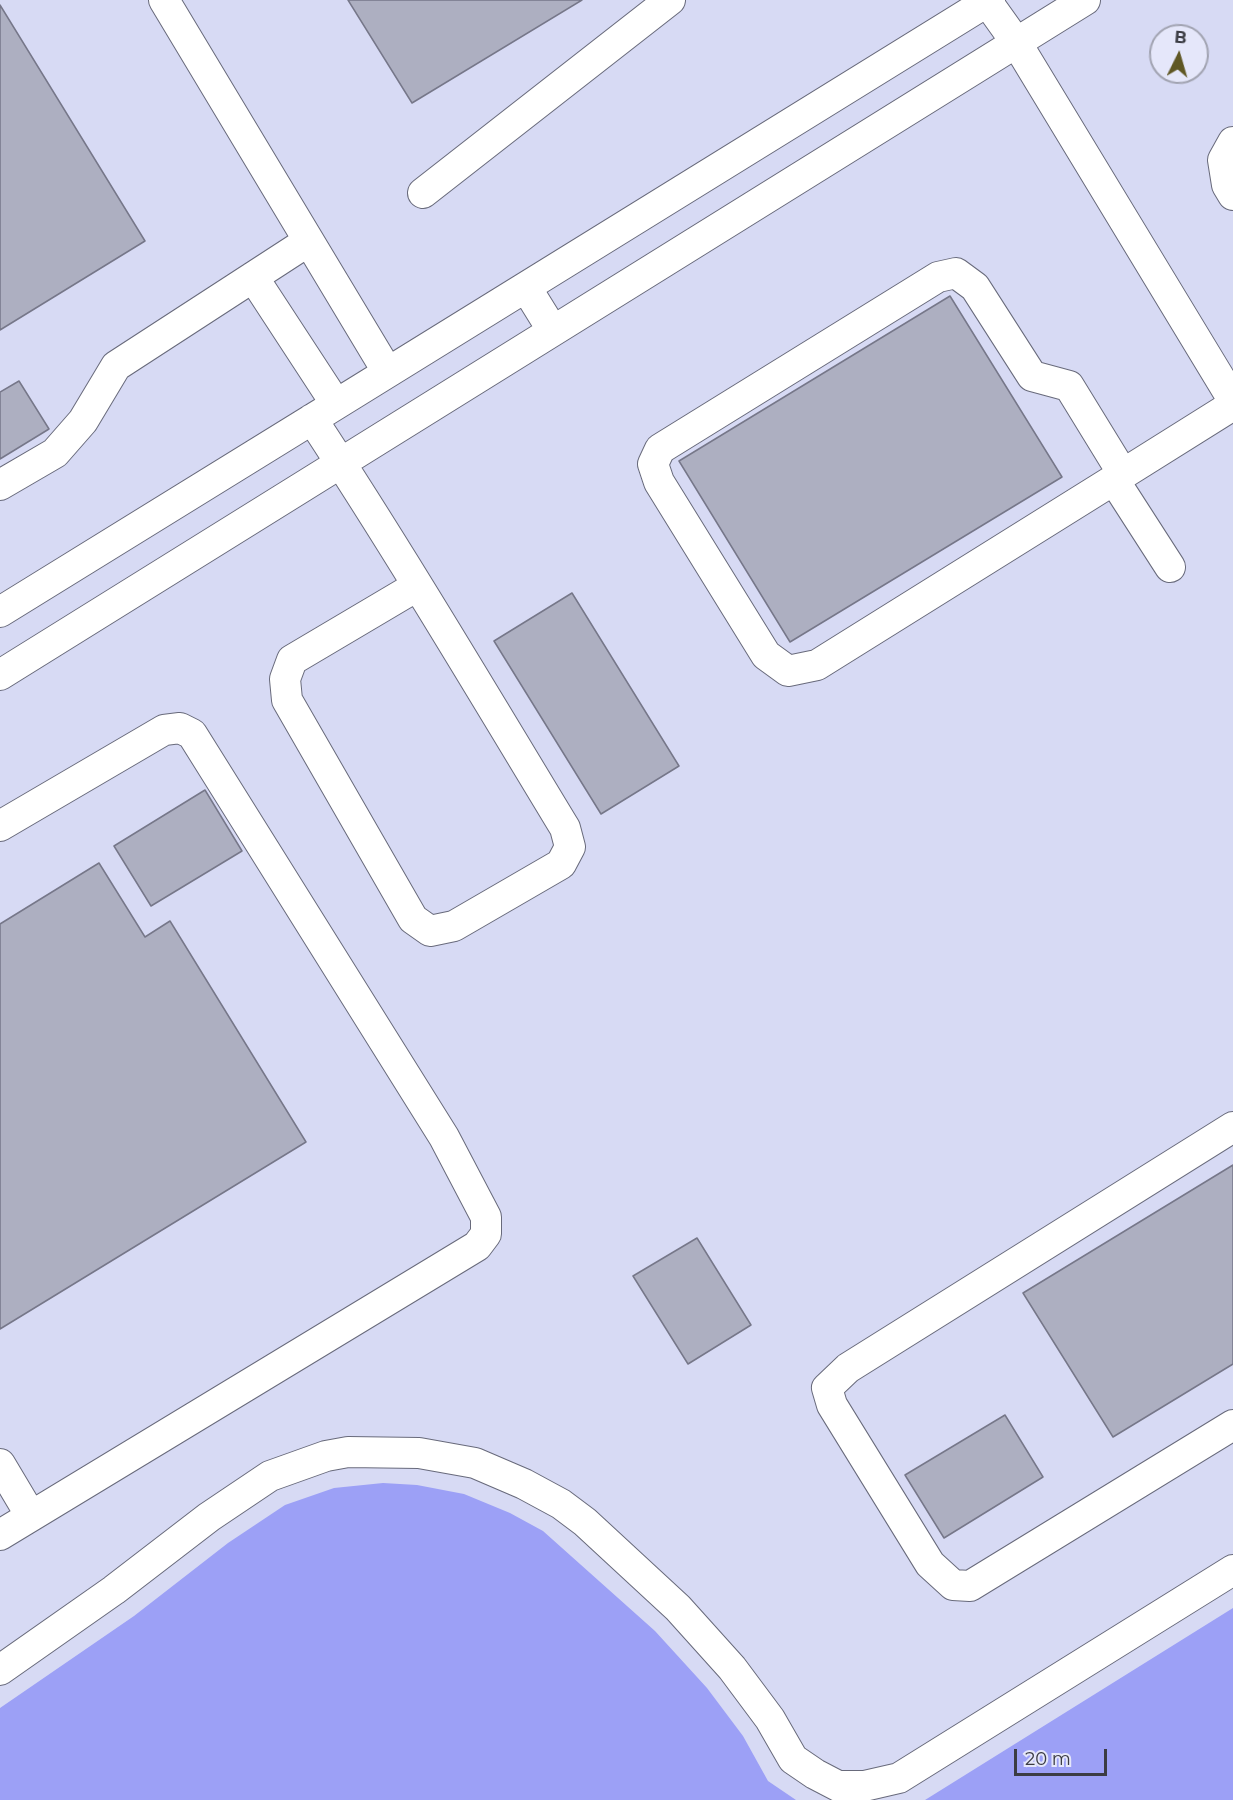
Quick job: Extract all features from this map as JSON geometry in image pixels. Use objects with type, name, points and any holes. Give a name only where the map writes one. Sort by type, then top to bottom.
[{"type":"street","points":[[164,0],[307,242],[387,371]]},
{"type":"street","points":[[423,194],[670,0]]},
{"type":"street","points":[[0,675],[1085,0]]},
{"type":"street","points":[[0,612],[387,371],[527,289],[988,1],[1016,42],[1233,400]]},
{"type":"street","points":[[1233,142],[1222,160],[1227,185],[1233,195]]},
{"type":"street","points":[[0,485],[55,453],[83,421],[116,366],[307,242]]},
{"type":"street","points":[[1170,567],[1119,477],[1069,386],[1032,376],[975,288],[956,273],[938,277],[660,449],[652,464],[659,482],[766,655],[788,671],[817,665],[1119,477],[1233,405]]},
{"type":"street","points":[[253,277],[324,411],[341,463],[417,586],[565,828],[570,847],[561,864],[454,926],[430,931],[413,919],[304,730],[287,700],[285,679],[292,660],[417,586]]},
{"type":"street","points":[[527,289],[554,331]]},
{"type":"street","points":[[0,826],[164,730],[180,729],[192,734],[444,1137],[486,1217],[486,1233],[477,1246],[0,1535]]},
{"type":"street","points":[[1233,1127],[848,1368],[827,1388],[832,1405],[930,1564],[953,1585],[970,1586],[1233,1425]]},
{"type":"street","points":[[0,1670],[114,1590],[208,1517],[270,1476],[326,1456],[348,1452],[395,1452],[449,1456],[475,1463],[524,1484],[561,1504],[593,1529],[678,1608],[757,1702],[793,1759],[838,1786],[864,1786],[899,1778],[1233,1570]]},
{"type":"street","points":[[0,1464],[32,1516]]},
{"type":"shaded area","points":[[0,0],[1233,0],[1233,1800],[0,1800]]},
{"type":"water","points":[[383,1483],[417,1485],[464,1494],[510,1513],[543,1531],[655,1631],[707,1688],[743,1736],[768,1781],[796,1800],[0,1800],[0,1708],[134,1616],[228,1543],[285,1505],[334,1488]]},
{"type":"water","points":[[1233,1608],[1233,1800],[925,1800]]},
{"type":"building","points":[[348,0],[582,0],[412,103]]},
{"type":"building","points":[[0,5],[145,241],[0,330]]},
{"type":"building","points":[[950,296],[1062,477],[790,642],[679,461]]},
{"type":"building","points":[[19,381],[49,429],[0,459],[0,392]]},
{"type":"building","points":[[572,593],[679,766],[601,814],[494,641]]},
{"type":"building","points":[[205,790],[242,851],[151,906],[114,846]]},
{"type":"building","points":[[99,863],[145,937],[170,921],[306,1142],[0,1329],[0,924]]},
{"type":"building","points":[[1233,1165],[1233,1364],[1113,1437],[1023,1293]]},
{"type":"building","points":[[697,1238],[751,1325],[688,1364],[633,1276]]},
{"type":"building","points":[[1005,1415],[1043,1477],[944,1538],[905,1475]]}]
